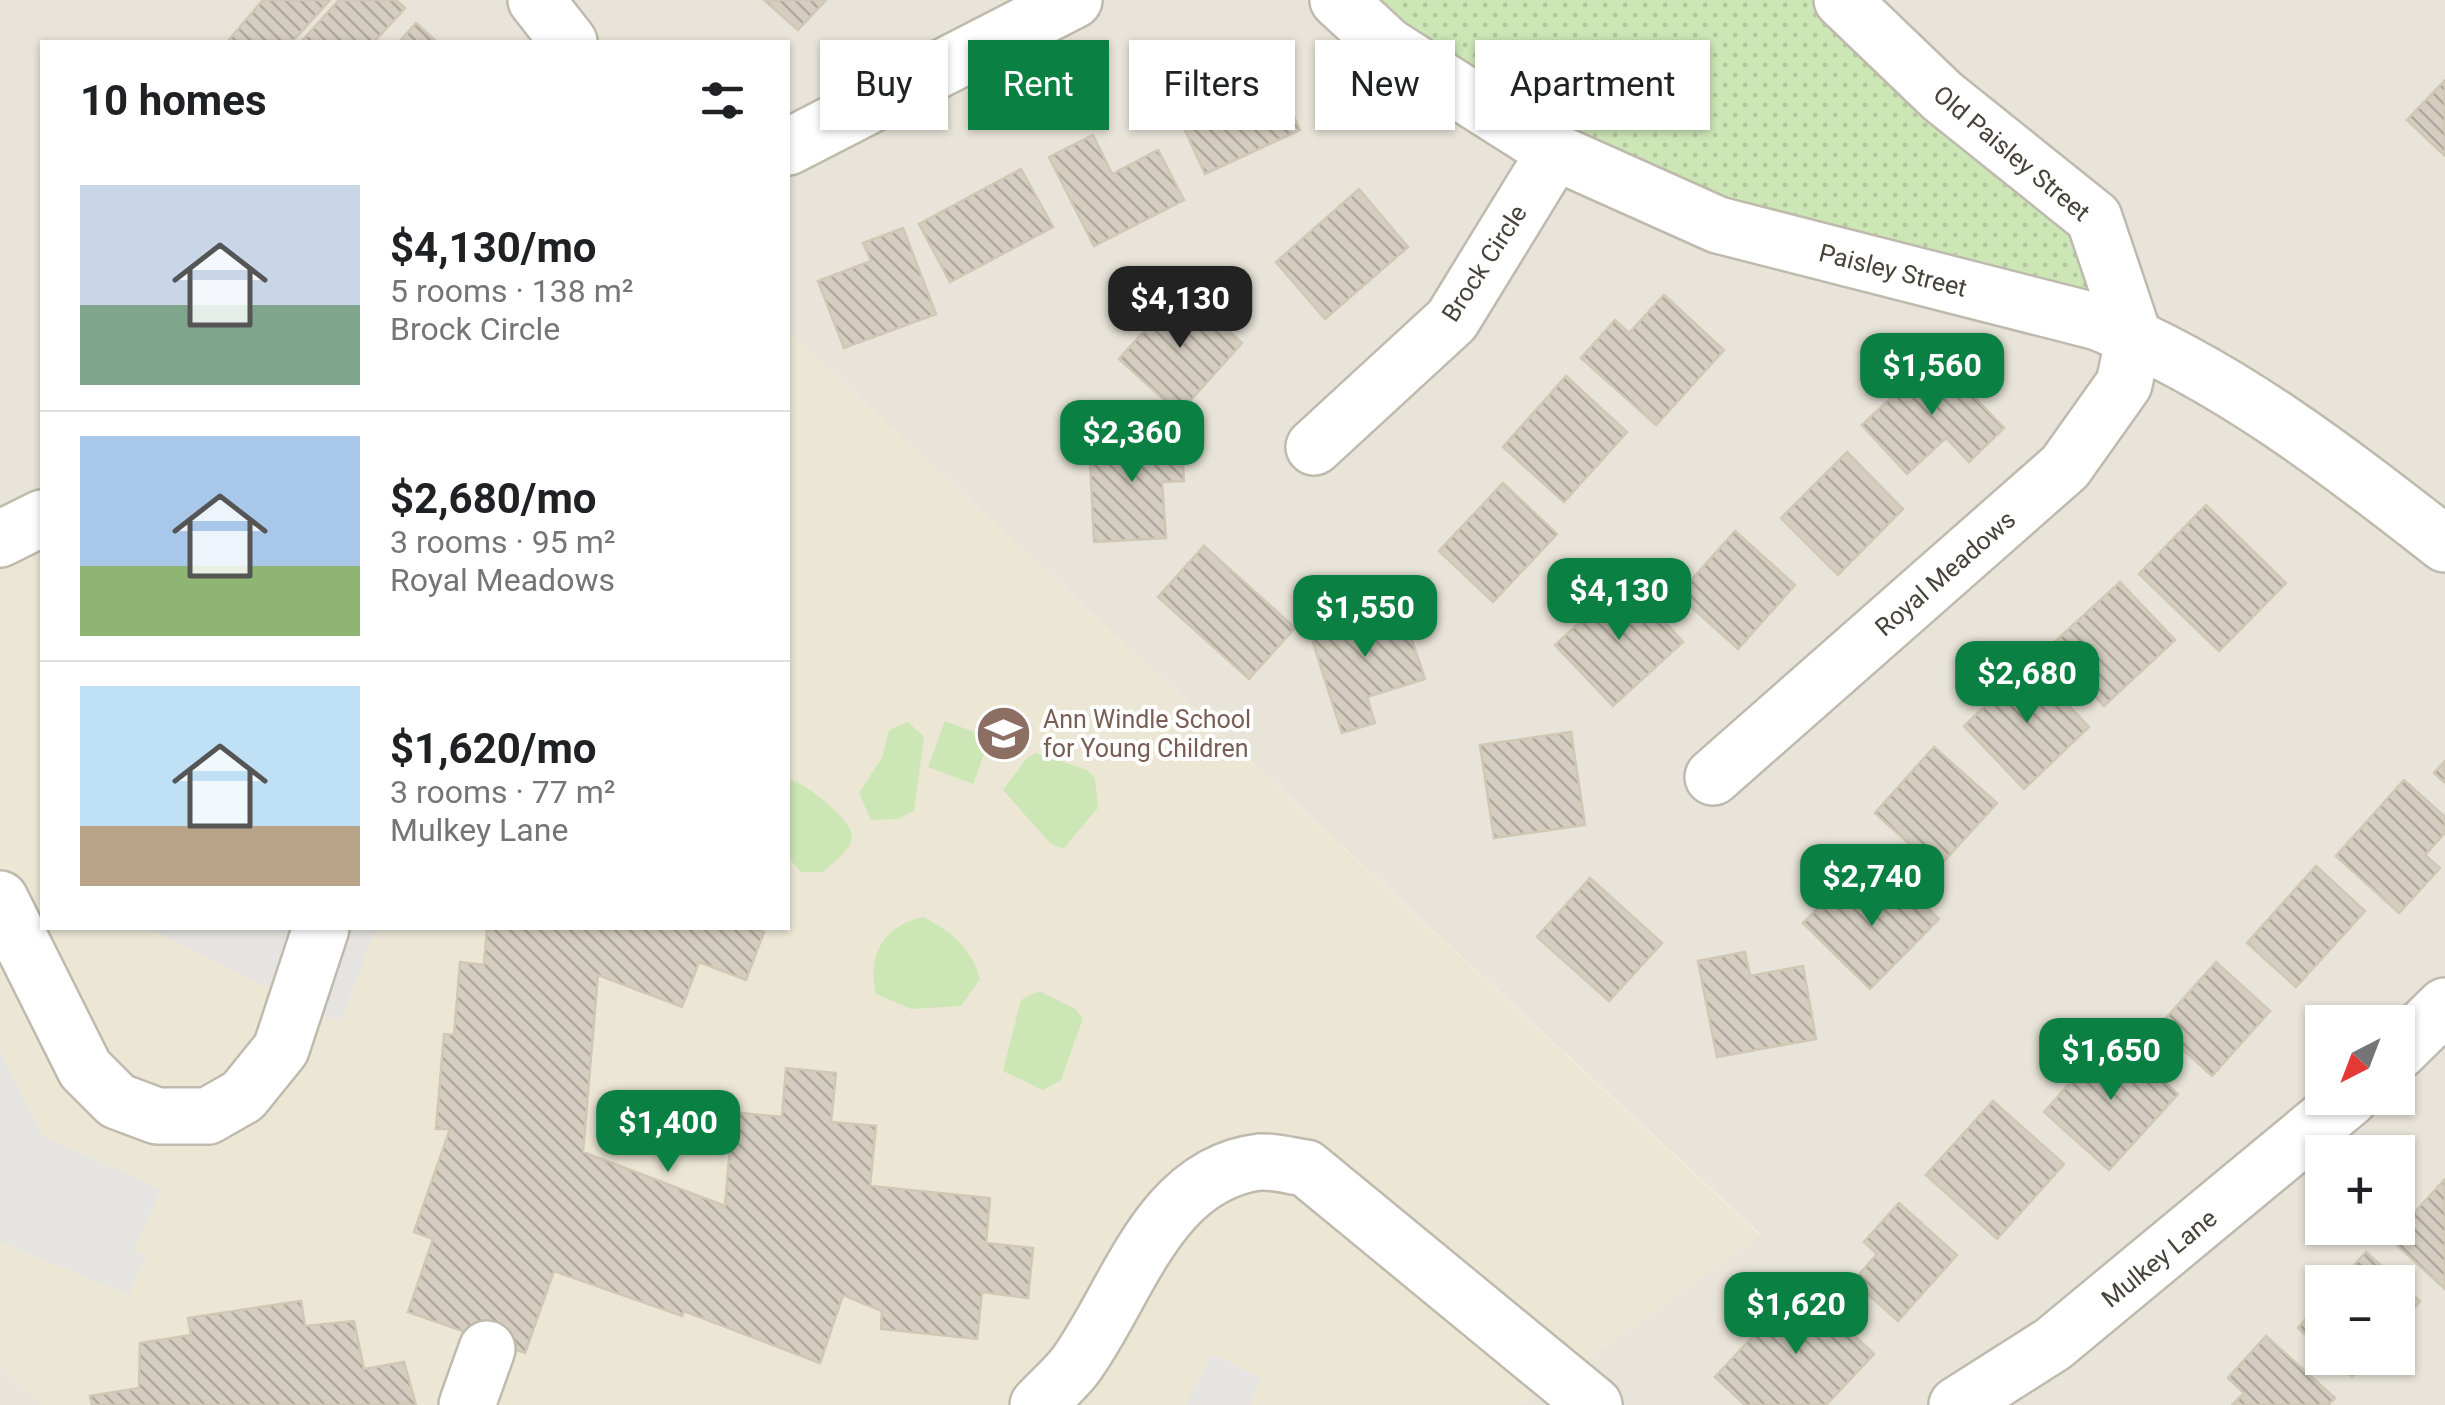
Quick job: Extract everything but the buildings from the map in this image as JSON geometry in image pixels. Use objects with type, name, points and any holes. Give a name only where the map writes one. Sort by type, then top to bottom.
[{"type":"street","points":[[536,0],[568,40]]},
{"type":"street","points":[[790,145],[1074,0]]},
{"type":"street","name":"Paisley Street","points":[[1338,0],[1388,46],[1555,152],[1718,226],[2098,322],[2134,337],[2275,414],[2445,544]]},
{"type":"street","name":"Old Paisley Street","points":[[1842,0],[1942,96],[2094,218],[2134,337]]},
{"type":"street","name":"Brock Circle","points":[[1314,446],[1452,320],[1555,152]]},
{"type":"street","name":"Royal Meadows","points":[[1713,777],[2065,467],[2124,384],[2134,337]]},
{"type":"street","points":[[0,539],[40,519]]},
{"type":"street","points":[[0,899],[84,1069],[117,1101],[157,1116],[208,1116],[243,1096],[281,1049],[320,930]]},
{"type":"street","points":[[2415,1035],[2445,1006]]},
{"type":"street","name":"Mulkey Lane","points":[[1957,1405],[2054,1344],[2330,1115]]},
{"type":"street","points":[[1038,1405],[1074,1366],[1139,1256],[1181,1200],[1214,1176],[1260,1162],[1306,1168],[1594,1405]]},
{"type":"street","points":[[468,1405],[487,1348]]},
{"type":"shaded area","points":[[0,0],[2445,0],[2445,1405],[1517,1405],[1556,1382],[1760,1234],[790,334],[790,40],[40,40],[40,519],[0,539]]},
{"type":"shaded area","name":"Ann Windle School for Young Children","points":[[790,334],[1760,1235],[1556,1382],[1517,1405],[43,1405],[0,1365],[0,539],[40,519],[40,930],[790,930]]},
{"type":"shaded area","points":[[152,930],[375,930],[340,1023]]},
{"type":"shaded area","points":[[0,1050],[44,1137],[161,1189],[134,1251],[147,1256],[129,1295],[0,1242]]},
{"type":"shaded area","points":[[1212,1353],[1261,1379],[1250,1405],[1185,1405]]},
{"type":"shaded area","points":[[0,1365],[43,1405],[0,1405]]},
{"type":"green space","points":[[1338,0],[1842,0],[2094,218],[2134,337],[1718,225],[1558,130],[1710,130],[1710,40],[1475,40],[1475,81],[1455,69],[1455,40],[1406,40]]},
{"type":"green space","points":[[945,721],[990,738],[973,784],[928,767]]},
{"type":"green space","points":[[908,722],[924,737],[914,811],[898,819],[871,820],[859,793],[883,756],[889,730]]},
{"type":"green space","points":[[1036,753],[1087,770],[1095,778],[1098,808],[1063,849],[1051,844],[1003,790],[1027,758]]},
{"type":"green space","points":[[790,781],[825,802],[844,820],[852,835],[849,846],[823,872],[801,872],[790,859]]},
{"type":"green space","points":[[923,917],[943,928],[972,958],[980,979],[961,1006],[911,1009],[876,994],[874,967],[881,944],[898,927]]},
{"type":"green space","points":[[1039,991],[1075,1009],[1083,1018],[1061,1080],[1043,1090],[1003,1071],[1021,1000]]},
{"type":"place","name":"Ann Windle School for Young Children","points":[[1004,733]]}]
